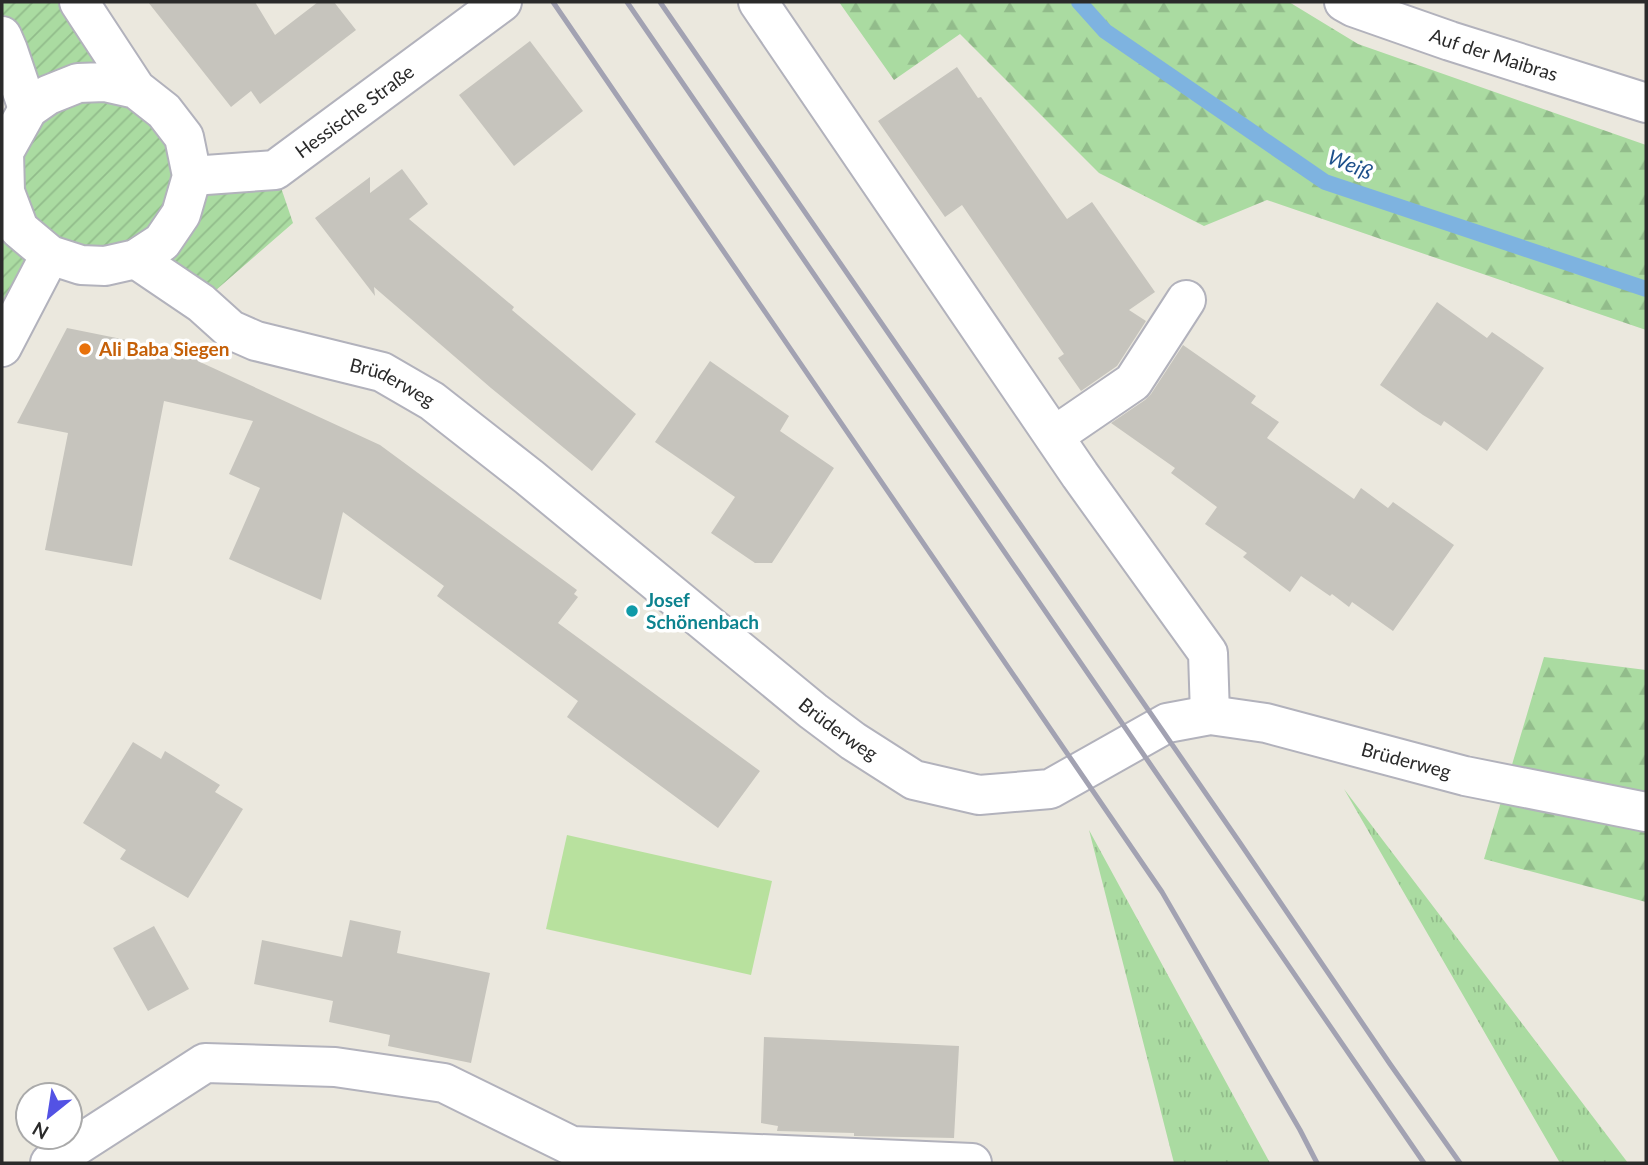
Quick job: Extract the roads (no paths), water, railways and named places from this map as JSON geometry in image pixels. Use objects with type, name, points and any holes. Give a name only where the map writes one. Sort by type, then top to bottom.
[{"type":"street","points":[[79,2],[136,89],[164,111],[184,136],[192,176],[181,214],[162,242],[136,259],[104,266],[81,265],[51,255],[19,229],[3,192],[4,152],[28,109],[48,95],[78,83],[105,82],[136,89]]},
{"type":"street","name":"Hessische Straße","points":[[192,176],[275,170],[502,2]]},
{"type":"street","points":[[758,2],[1080,475],[1208,653],[1210,715]]},
{"type":"street","name":"Auf der Maibras","points":[[1344,2],[1450,41],[1646,103]]},
{"type":"street","points":[[2,36],[28,109]]},
{"type":"street","points":[[2,347],[51,255]]},
{"type":"street","name":"Brüderweg","points":[[136,259],[201,303],[232,330],[256,341],[382,372],[432,401],[529,477],[813,711],[853,741],[914,780],[979,795],[1049,789],[1167,723],[1210,715],[1266,723],[1465,776],[1646,812]]},
{"type":"street","points":[[1054,436],[1133,383],[1186,300]]},
{"type":"street","points":[[50,1163],[205,1063],[335,1067],[444,1083],[572,1146],[972,1163]]},
{"type":"waterway","name":"Weiß","points":[[1079,2],[1105,31],[1325,182],[1646,289]]},
{"type":"railway","points":[[553,2],[1162,892],[1317,1163]]},
{"type":"railway","points":[[627,2],[1424,1163]]},
{"type":"railway","points":[[660,2],[1460,1163]]},
{"type":"place","name":"Ali Baba Siegen","points":[[85,349]]},
{"type":"place","name":"Josef Schönenbach","points":[[632,611]]}]
